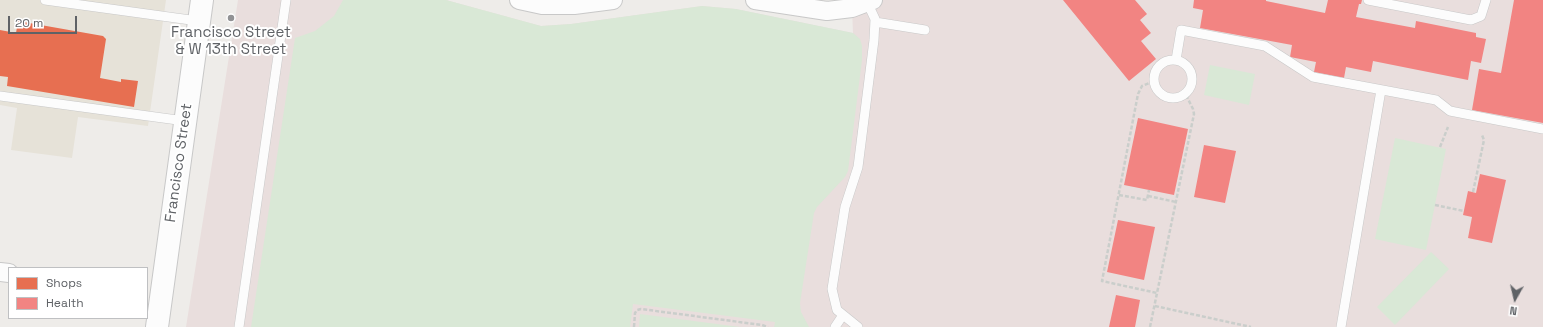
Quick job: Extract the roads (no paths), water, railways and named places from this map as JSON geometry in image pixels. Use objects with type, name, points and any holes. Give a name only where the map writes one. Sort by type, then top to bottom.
[{"type":"street","name":"Francisco Street","points":[[157,327],[154,293],[185,122],[202,0]]},
{"type":"street","points":[[519,0],[542,5],[574,4],[613,0]]},
{"type":"street","points":[[755,0],[827,11],[852,8],[870,1]]},
{"type":"lane","points":[[45,0],[198,21]]},
{"type":"lane","points":[[239,327],[286,0]]},
{"type":"lane","points":[[1368,0],[1471,20],[1481,16],[1486,0]]},
{"type":"lane","points":[[858,327],[837,310],[832,289],[844,207],[858,167],[875,34],[875,22],[870,1]]},
{"type":"lane","points":[[875,22],[925,30]]},
{"type":"lane","points":[[1176,60],[1181,30],[1265,46],[1314,77],[1436,100],[1452,113],[1543,129]]},
{"type":"lane","points":[[1176,60],[1186,65],[1191,74],[1190,85],[1185,93],[1175,97],[1164,95],[1159,92],[1154,82],[1154,75],[1159,65],[1164,62],[1176,60]]},
{"type":"lane","points":[[1341,327],[1381,90]]},
{"type":"lane","points":[[0,96],[185,122]]},
{"type":"lane","points":[[835,327],[843,315]]},
{"type":"place","name":"Francisco Street & W 13th Street","points":[[231,18]]}]
